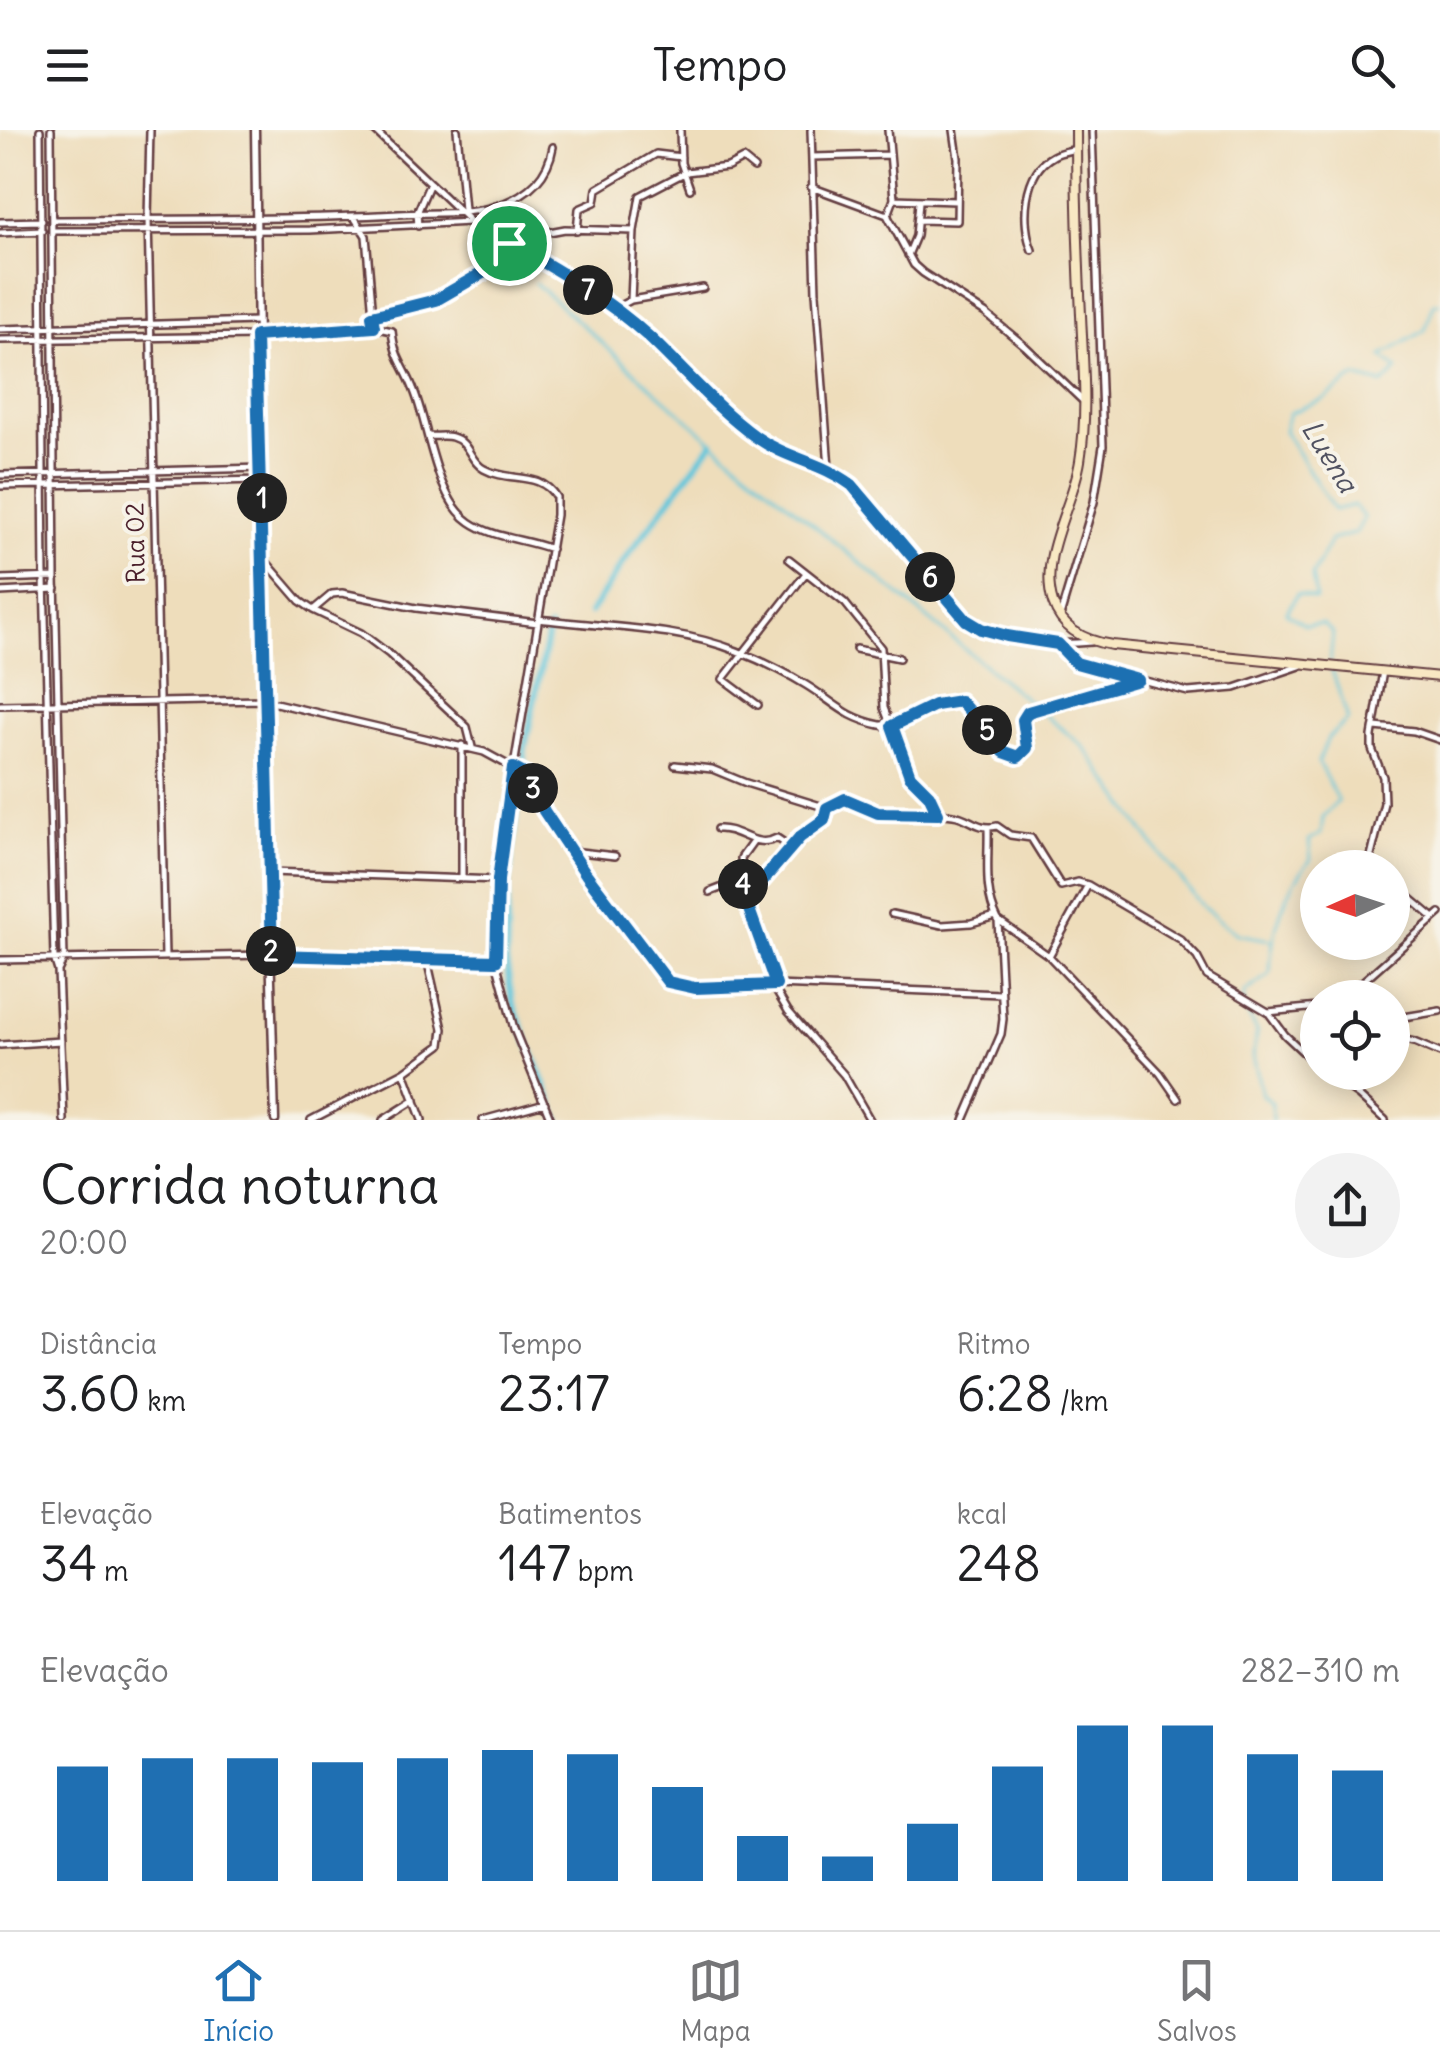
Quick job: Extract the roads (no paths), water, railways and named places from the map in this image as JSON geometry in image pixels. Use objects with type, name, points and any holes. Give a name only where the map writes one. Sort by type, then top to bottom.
[{"type":"main road","points":[[1076,130],[1085,402],[1080,464],[1050,564],[1053,602],[1060,616],[1071,630],[1094,642],[1440,676]]},
{"type":"street","points":[[40,130],[44,578],[54,958],[58,971],[64,1120]]},
{"type":"street","points":[[51,130],[55,577],[64,958],[58,971]]},
{"type":"street","name":"Rua 02","points":[[150,130],[152,471],[165,956]]},
{"type":"street","points":[[255,130],[274,1120]]},
{"type":"street","points":[[374,130],[471,222],[566,273],[614,309],[756,437],[797,458],[829,468],[852,485],[966,620],[994,633],[1058,644],[1094,642]]},
{"type":"street","points":[[457,130],[462,210]]},
{"type":"street","points":[[680,130],[681,157],[690,189]]},
{"type":"street","points":[[811,130],[823,420],[829,468]]},
{"type":"street","points":[[888,130],[894,199],[888,215]]},
{"type":"street","points":[[918,220],[956,222],[958,158],[954,130]]},
{"type":"street","points":[[1060,616],[1094,502],[1103,446],[1092,130]]},
{"type":"street","points":[[0,222],[354,217],[499,205],[527,190],[548,169],[553,147]]},
{"type":"street","points":[[1032,250],[1026,213],[1034,179],[1052,156],[1076,149]]},
{"type":"street","points":[[577,231],[579,210],[595,202],[598,188],[656,154],[681,157]]},
{"type":"street","points":[[812,157],[888,155]]},
{"type":"street","points":[[631,300],[640,196],[686,172],[728,167],[744,160],[754,168]]},
{"type":"street","points":[[418,226],[417,213],[430,183]]},
{"type":"street","points":[[811,186],[888,215],[908,255],[923,273],[1026,346],[1085,402]]},
{"type":"street","points":[[894,199],[956,201]]},
{"type":"street","points":[[908,255],[919,202]]},
{"type":"street","points":[[354,217],[362,228],[368,252],[374,327]]},
{"type":"street","points":[[0,233],[362,228],[471,222]]},
{"type":"street","points":[[372,316],[436,300],[493,267],[507,242],[551,230],[634,231]]},
{"type":"street","points":[[614,309],[631,300],[703,288]]},
{"type":"street","points":[[0,329],[256,321]]},
{"type":"street","points":[[0,340],[256,336],[374,327],[392,331],[396,356],[412,385],[450,497],[465,518],[485,530],[551,549]]},
{"type":"street","points":[[428,436],[452,437],[468,446],[474,460],[484,469],[537,480],[552,491],[558,505],[513,768],[498,880],[496,961],[514,1029],[552,1120]]},
{"type":"street","points":[[0,475],[262,468]]},
{"type":"street","points":[[0,486],[262,480]]},
{"type":"street","points":[[263,558],[300,601],[361,633],[389,654],[464,723],[472,748]]},
{"type":"street","points":[[789,559],[850,608],[884,655],[883,700],[910,776],[929,795],[938,814]]},
{"type":"street","points":[[758,705],[723,679],[806,574]]},
{"type":"street","points":[[0,580],[55,577]]},
{"type":"street","points":[[0,592],[56,590]]},
{"type":"street","points":[[313,610],[332,594],[342,593],[406,606],[660,631],[742,653],[811,688],[836,708],[878,724],[892,726],[935,705],[960,701],[1004,752],[1018,757],[1027,748],[1023,720],[1028,712],[1138,680]]},
{"type":"street","points":[[1058,644],[1076,663],[1188,692],[1235,688],[1306,665]]},
{"type":"street","points":[[856,649],[899,658]]},
{"type":"street","points":[[1372,850],[1385,792],[1372,748],[1383,671]]},
{"type":"street","points":[[0,706],[263,700],[462,745],[528,776],[544,811],[570,851],[668,982],[695,988],[774,986],[1001,994]]},
{"type":"street","points":[[1374,726],[1414,731],[1440,740]]},
{"type":"street","points":[[462,745],[462,879]]},
{"type":"street","points":[[675,765],[712,768],[827,808],[845,799],[878,813],[959,815],[988,828],[997,826],[1010,835],[1035,840],[1061,886],[1078,882],[1088,885],[1180,940],[1197,957],[1207,976],[1268,1012],[1300,1049]]},
{"type":"street","points":[[710,892],[723,887],[733,889],[743,881],[763,880],[800,837],[824,820],[827,808]]},
{"type":"street","points":[[717,829],[728,828],[754,840],[769,842],[777,838],[792,848]]},
{"type":"street","points":[[988,828],[987,883],[990,906],[997,918],[1050,956],[1160,1073],[1178,1098]]},
{"type":"street","points":[[754,840],[741,858],[745,898],[774,986],[788,1011],[844,1075],[870,1120]]},
{"type":"street","points":[[570,851],[615,856]]},
{"type":"street","points":[[270,872],[498,880]]},
{"type":"street","points":[[1050,956],[1088,885]]},
{"type":"street","points":[[1410,898],[1434,918]]},
{"type":"street","points":[[1364,980],[1440,912]]},
{"type":"street","points":[[892,914],[942,925],[997,918]]},
{"type":"street","points":[[964,1120],[1000,1034],[997,918]]},
{"type":"street","points":[[0,960],[272,955],[496,961]]},
{"type":"street","points":[[311,1120],[404,1072],[443,1042],[427,958]]},
{"type":"street","points":[[1268,1012],[1300,1009]]},
{"type":"street","points":[[1410,1016],[1440,1011]]},
{"type":"street","points":[[0,1045],[61,1040]]},
{"type":"street","points":[[1410,1041],[1440,1053]]},
{"type":"street","points":[[404,1072],[422,1120]]},
{"type":"street","points":[[1350,1090],[1385,1120]]},
{"type":"street","points":[[384,1120],[414,1100]]},
{"type":"street","points":[[486,1120],[545,1103]]},
{"type":"waterway","points":[[535,283],[713,442],[1084,747],[1154,846],[1204,908],[1237,934],[1271,940]]},
{"type":"waterway","name":"Luena","points":[[1330,663],[1333,633],[1323,624],[1305,625],[1286,613],[1297,594],[1316,599],[1312,576],[1331,540],[1356,533],[1364,518],[1354,505],[1334,510],[1284,431],[1289,413],[1324,399],[1355,377],[1383,384],[1398,369],[1382,356],[1425,330],[1434,304],[1440,303]]},
{"type":"waterway","points":[[590,613],[713,442]]},
{"type":"waterway","points":[[549,628],[525,747],[508,885],[506,962],[512,1001],[559,1120]]},
{"type":"waterway","name":"Luena","points":[[1272,1120],[1272,1103],[1262,1095],[1253,1055],[1257,1032],[1244,1007],[1244,993],[1270,974],[1280,913],[1311,859],[1309,840],[1321,834],[1323,816],[1338,801],[1318,762],[1328,738],[1348,720],[1332,670]]}]
